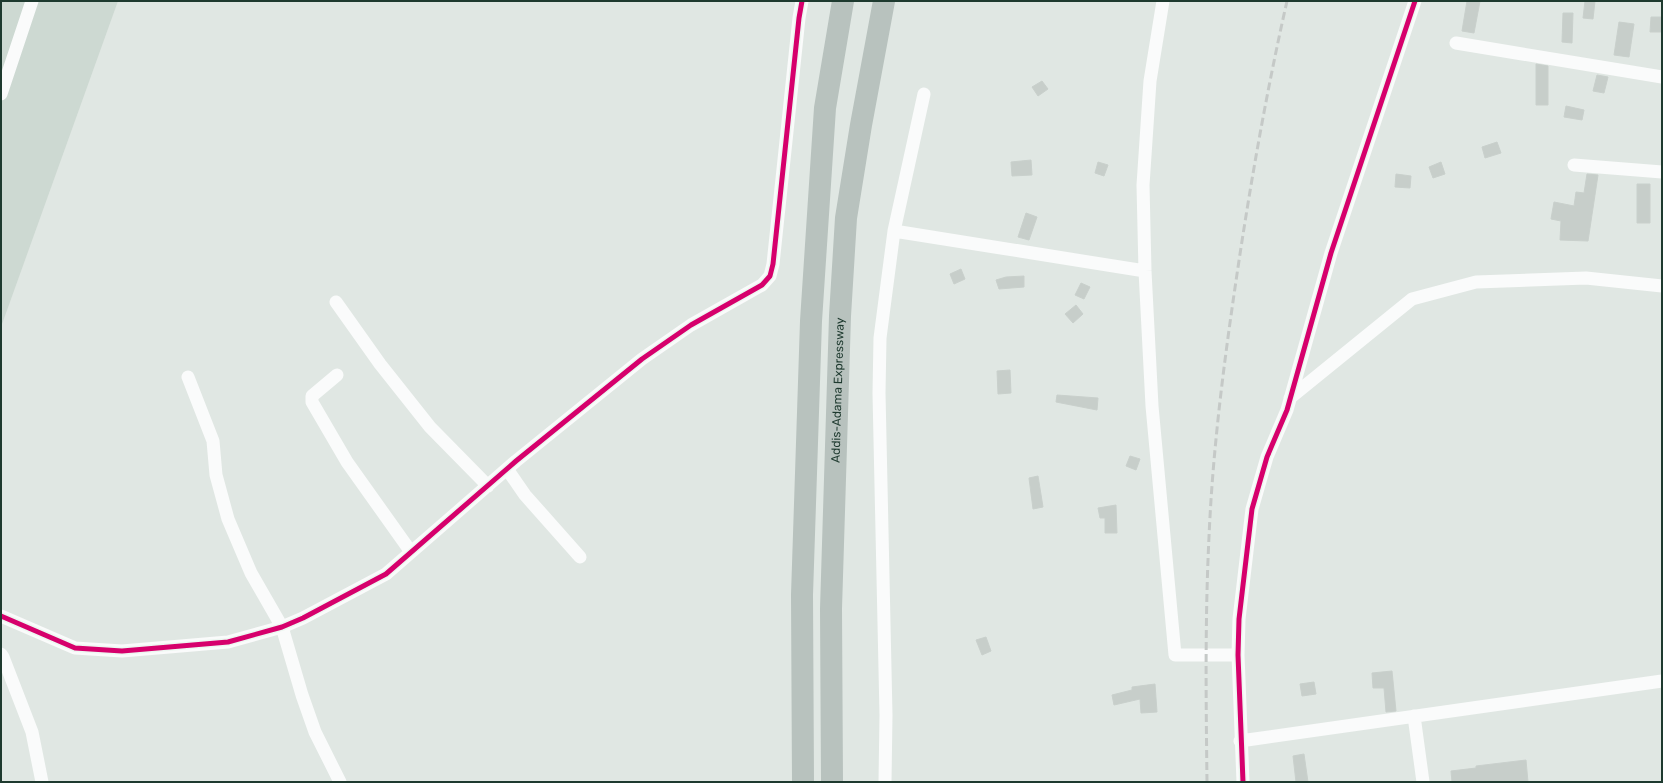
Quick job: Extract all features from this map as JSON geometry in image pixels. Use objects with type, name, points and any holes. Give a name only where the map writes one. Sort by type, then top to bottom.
[{"type":"highway","points":[[803,782],[802,595],[810,321],[826,108],[843,1]]},
{"type":"highway","name":"Addis-Adama Expressway","points":[[832,782],[831,609],[840,316],[846,218],[861,125],[884,1]]},
{"type":"street","points":[[1,94],[32,1]]},
{"type":"street","points":[[1,616],[75,648],[122,651],[228,642],[282,627],[303,618],[386,574],[507,469],[642,359],[691,324],[762,285],[770,276],[773,264],[798,26],[802,1]]},
{"type":"street","points":[[1164,1],[1150,81],[1143,185],[1145,272],[1152,406],[1176,655],[1238,655]]},
{"type":"street","points":[[1243,782],[1240,741],[1238,655],[1239,619],[1252,509],[1267,457],[1287,410],[1331,253],[1415,1]]},
{"type":"street","points":[[1456,43],[1662,77]]},
{"type":"street","points":[[885,782],[886,715],[878,392],[880,338],[894,231],[924,94]]},
{"type":"street","points":[[1574,165],[1662,172]]},
{"type":"street","points":[[894,231],[1145,272]]},
{"type":"street","points":[[1290,398],[1412,299],[1476,282],[1586,278],[1662,286]]},
{"type":"street","points":[[336,302],[380,364],[430,427],[488,486]]},
{"type":"street","points":[[337,375],[315,392],[312,396],[312,402],[347,462],[411,552]]},
{"type":"street","points":[[188,377],[213,441],[216,475],[228,518],[251,573],[282,627],[302,695],[315,732],[340,782]]},
{"type":"street","points":[[507,469],[525,495],[580,557]]},
{"type":"street","points":[[1,654],[32,732],[42,782]]},
{"type":"street","points":[[1240,741],[1662,681]]},
{"type":"street","points":[[1414,716],[1423,782]]},
{"type":"shaded area","points":[[1,1],[118,1],[1,327]]},
{"type":"building","points":[[1467,1],[1480,1],[1474,33],[1462,31]]},
{"type":"building","points":[[1585,1],[1595,1],[1593,19],[1583,18]]},
{"type":"building","points":[[1563,13],[1573,13],[1572,43],[1562,42]]},
{"type":"building","points":[[1651,17],[1662,17],[1662,32],[1650,32]]},
{"type":"building","points":[[1619,22],[1634,24],[1629,57],[1614,55]]},
{"type":"building","points":[[1536,64],[1548,66],[1548,105],[1536,105]]},
{"type":"building","points":[[1597,75],[1608,77],[1604,93],[1593,91]]},
{"type":"building","points":[[1042,81],[1048,89],[1038,96],[1032,87]]},
{"type":"building","points":[[1566,106],[1584,110],[1582,120],[1564,117]]},
{"type":"building","points":[[1497,142],[1501,153],[1485,158],[1482,147]]},
{"type":"building","points":[[1031,160],[1032,175],[1012,176],[1011,162]]},
{"type":"building","points":[[1098,162],[1108,165],[1104,176],[1095,173]]},
{"type":"building","points":[[1441,162],[1445,174],[1433,178],[1429,167]]},
{"type":"building","points":[[1396,174],[1411,176],[1410,188],[1395,187]]},
{"type":"building","points":[[1587,174],[1598,175],[1588,241],[1560,240],[1561,221],[1551,219],[1554,202],[1574,206],[1576,192],[1584,193]]},
{"type":"building","points":[[1637,184],[1650,184],[1650,223],[1637,223]]},
{"type":"building","points":[[1026,213],[1037,217],[1029,240],[1018,237]]},
{"type":"building","points":[[961,269],[965,279],[954,284],[950,274]]},
{"type":"building","points":[[1024,276],[1024,287],[999,289],[996,280],[1006,277]]},
{"type":"building","points":[[1081,283],[1090,287],[1084,299],[1075,295]]},
{"type":"building","points":[[1076,305],[1083,314],[1073,323],[1065,314]]},
{"type":"building","points":[[1010,370],[1011,393],[998,394],[997,371]]},
{"type":"building","points":[[1057,395],[1098,398],[1097,410],[1056,402]]},
{"type":"building","points":[[1130,456],[1140,459],[1136,470],[1126,466]]},
{"type":"building","points":[[1038,476],[1043,507],[1033,509],[1029,478]]},
{"type":"building","points":[[1116,505],[1117,533],[1105,533],[1105,518],[1100,518],[1098,508]]},
{"type":"building","points":[[986,637],[991,651],[982,655],[976,640]]},
{"type":"building","points":[[1392,671],[1396,711],[1386,712],[1384,688],[1373,688],[1372,673]]},
{"type":"building","points":[[1314,682],[1316,694],[1302,696],[1300,684]]},
{"type":"building","points":[[1155,684],[1157,712],[1141,713],[1140,699],[1114,705],[1112,695],[1132,690],[1132,687]]},
{"type":"building","points":[[1304,754],[1308,782],[1296,782],[1293,756]]},
{"type":"building","points":[[1526,760],[1528,782],[1452,782],[1451,771],[1476,768],[1476,766]]},
{"type":"railway","points":[[1207,782],[1207,598],[1211,501],[1217,430],[1230,324],[1250,190],[1267,96],[1287,1]]},
{"type":"cycle path","points":[[1,616],[75,648],[122,651],[228,642],[282,627],[303,618],[386,574],[516,461],[642,359],[691,325],[762,285],[770,276],[773,264],[802,1]]},
{"type":"cycle path","points":[[1243,782],[1238,655],[1239,619],[1252,509],[1267,457],[1287,410],[1331,253],[1415,1]]}]
